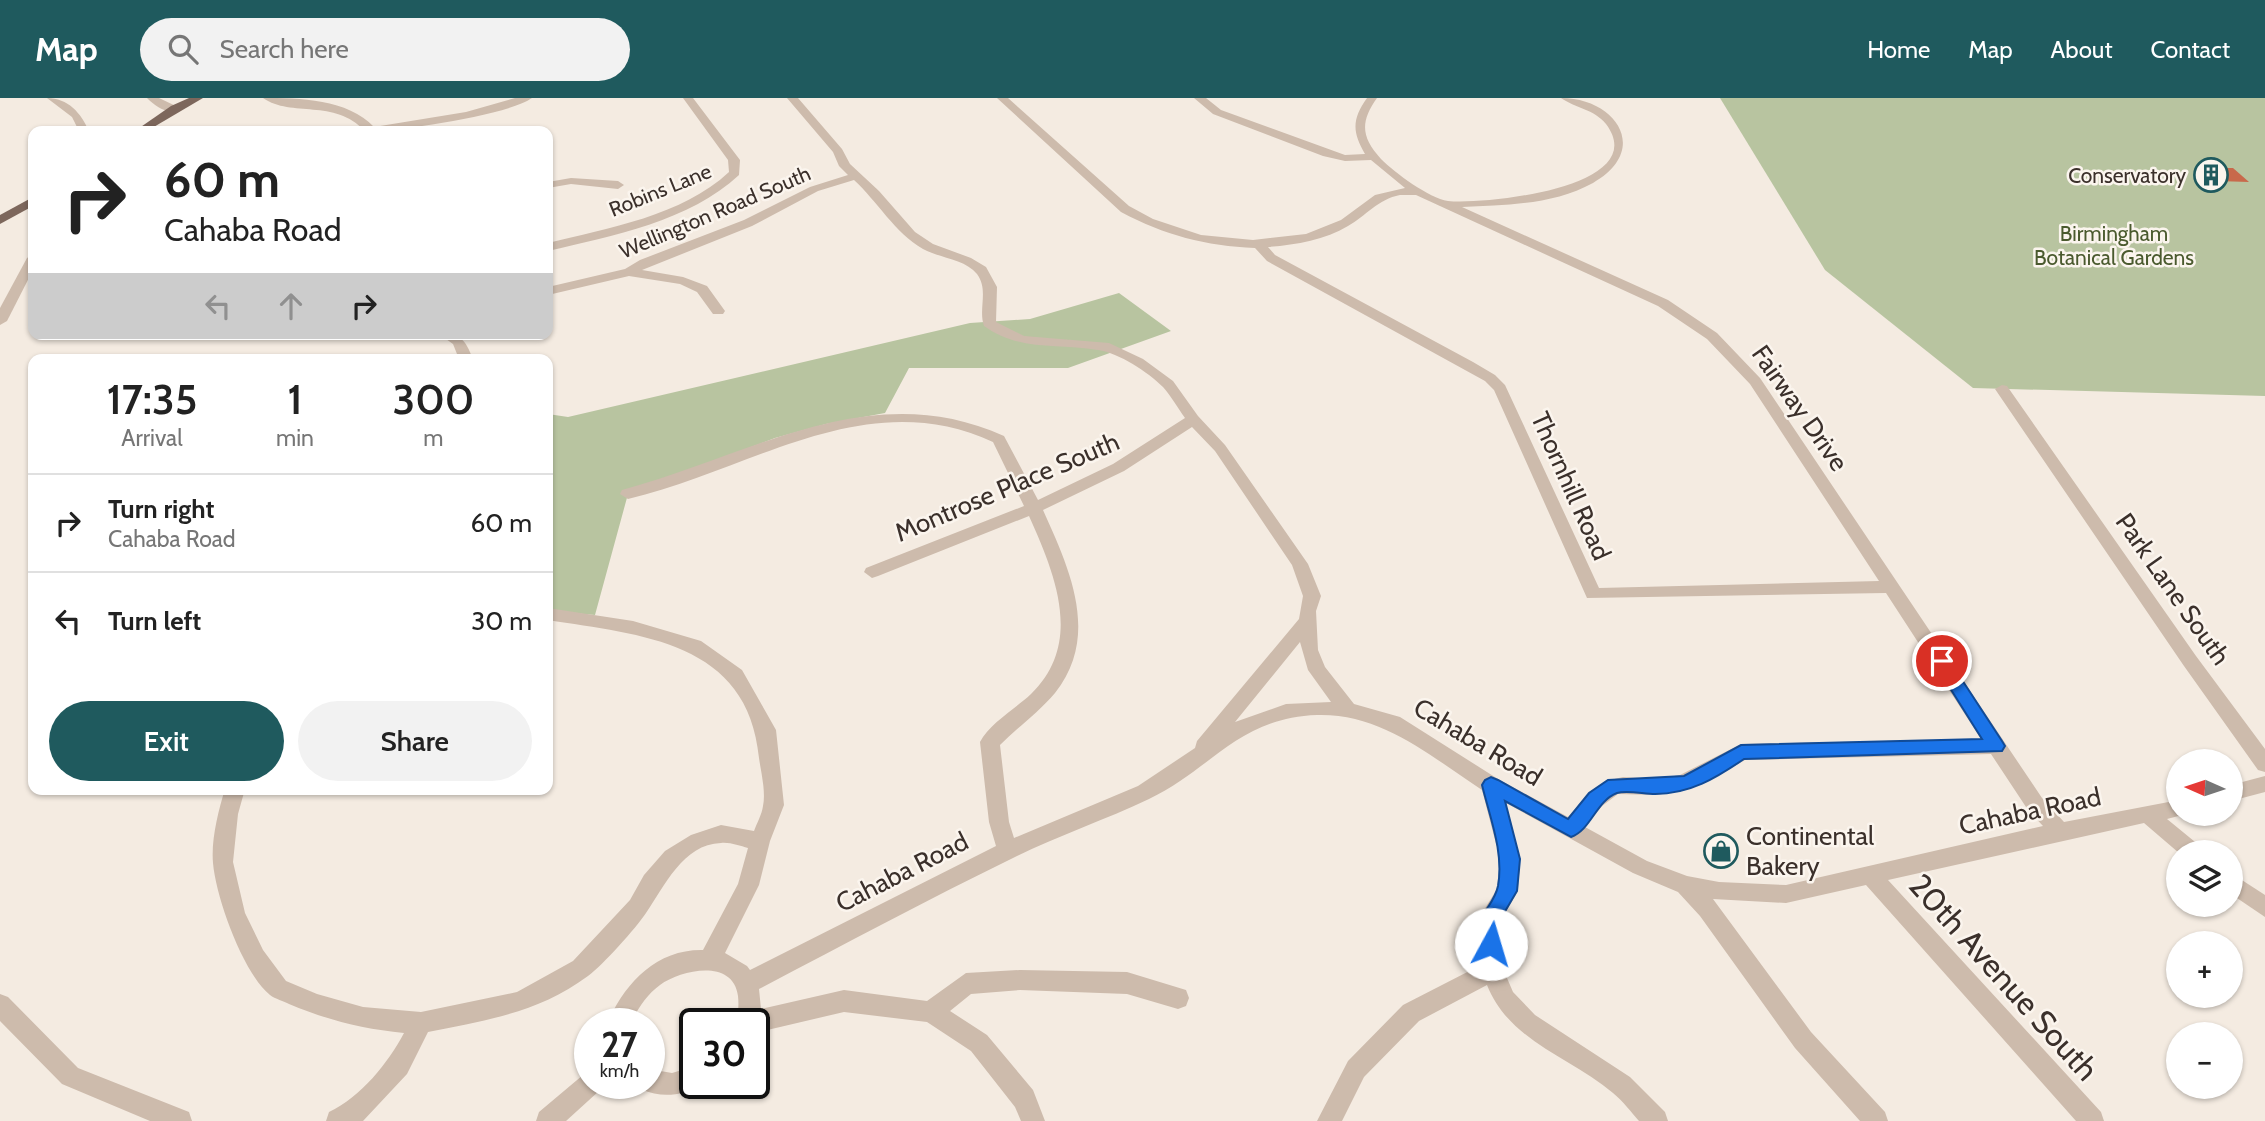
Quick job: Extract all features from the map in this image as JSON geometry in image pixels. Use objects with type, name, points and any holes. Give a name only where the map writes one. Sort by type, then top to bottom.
[{"type":"main road","points":[[148,126],[175,108],[198,98]]},
{"type":"main road","points":[[0,220],[28,204]]},
{"type":"street","points":[[52,98],[76,115],[82,126]]},
{"type":"street","points":[[152,98],[165,107],[175,108]]},
{"type":"street","points":[[268,98],[345,111],[361,118],[367,126]]},
{"type":"street","points":[[402,126],[457,117],[527,98]]},
{"type":"street","name":"Robins Lane","points":[[553,246],[602,234],[659,215],[726,184],[735,173],[734,160],[688,98]]},
{"type":"street","points":[[792,98],[838,151],[845,166],[876,193],[911,235],[929,247],[967,261],[981,270],[990,287],[989,323],[1005,334],[1022,340],[1104,346],[1138,362],[1168,384],[1193,419],[1220,448],[1300,564],[1312,596],[1308,620],[1308,650],[1317,670],[1348,710]]},
{"type":"street","points":[[1002,98],[1125,209],[1148,223],[1178,234],[1215,242],[1257,243],[1307,237],[1334,229],[1356,217],[1386,192],[1419,192]]},
{"type":"street","points":[[1199,98],[1217,111],[1327,155],[1345,158],[1372,157],[1360,130],[1361,116],[1371,98]]},
{"type":"street","points":[[1445,204],[1501,201],[1569,191],[1587,183],[1611,166],[1617,157],[1619,143],[1615,129],[1595,109],[1566,98]]},
{"type":"street","name":"Fairway Drive","points":[[1372,157],[1381,178],[1419,192],[1663,303],[1712,336],[1755,381],[2035,804],[2060,831]]},
{"type":"street","name":"Wellington Road South","points":[[553,290],[629,272],[645,263],[748,223],[814,188],[855,176]]},
{"type":"street","points":[[1368,205],[1381,178]]},
{"type":"street","points":[[553,184],[571,181],[618,185]]},
{"type":"street","points":[[1493,225],[1488,212],[1501,201]]},
{"type":"street","name":"Thornhill Road","points":[[1257,243],[1271,258],[1468,365],[1490,378],[1500,388],[1593,594],[1889,587]]},
{"type":"street","points":[[0,321],[28,268]]},
{"type":"street","points":[[629,272],[683,281],[702,289],[718,311]]},
{"type":"street","name":"Park Lane South","points":[[2002,389],[2190,661],[2265,764]]},
{"type":"street","points":[[628,494],[655,489],[779,440],[837,425],[912,418],[964,424],[999,439],[1033,506],[1065,589],[1072,626],[1061,666],[1048,687],[990,742],[999,822],[1008,850]]},
{"type":"street","name":"Montrose Place South","points":[[872,572],[1110,474],[1161,444],[1193,419]]},
{"type":"street","points":[[553,615],[633,627],[695,646],[735,675],[766,730],[774,805],[760,841],[748,885],[710,959]]},
{"type":"street","points":[[1188,765],[1308,620]]},
{"type":"street","name":"Cahaba Road","points":[[747,983],[1008,850],[1145,792],[1248,723],[1286,711],[1318,708],[1348,710],[1392,722],[1491,785],[1640,867],[1686,885],[1719,891],[1786,894],[2060,831],[2166,811]]},
{"type":"street","points":[[1571,829],[1596,799],[1614,785],[1657,787],[1686,783],[1714,770],[1741,752],[1996,746]]},
{"type":"street","points":[[2244,790],[2265,784]]},
{"type":"street","points":[[1491,785],[1510,859],[1507,891],[1490,918],[1493,971],[1504,999],[1527,1023],[1622,1085],[1656,1121]]},
{"type":"street","points":[[233,795],[223,862],[234,914],[256,957],[278,988],[363,1018],[421,1023],[522,1002],[581,968],[638,907],[652,882],[672,857],[698,841],[721,834],[760,841]]},
{"type":"street","points":[[2148,815],[2178,840]]},
{"type":"street","name":"20th Avenue South","points":[[1870,875],[2092,1121]]},
{"type":"street","points":[[1686,885],[1708,909],[1803,1040],[1876,1121]]},
{"type":"street","points":[[2243,890],[2265,907]]},
{"type":"street","points":[[625,1008],[630,996],[641,983],[666,967],[682,961],[710,959],[727,964],[747,983],[751,1008]]},
{"type":"street","points":[[1329,1121],[1356,1069],[1411,1013],[1493,971]]},
{"type":"street","points":[[931,1012],[966,984],[1020,980],[1127,983],[1178,998]]},
{"type":"street","points":[[770,1018],[844,1001],[931,1012],[979,1043],[1024,1099],[1032,1121]]},
{"type":"street","points":[[0,1005],[70,1076],[180,1121]]},
{"type":"street","points":[[338,1121],[353,1114],[399,1066],[421,1023]]},
{"type":"street","points":[[548,1121],[574,1098]]},
{"type":"green space","name":"Birmingham Botanical Gardens","points":[[1720,98],[2265,98],[2265,396],[1973,388],[1825,270]]},
{"type":"green space","points":[[1119,293],[1171,331],[1068,368],[909,368],[885,413],[826,424],[775,438],[628,494],[595,615],[553,611],[553,415],[568,417],[970,323],[1030,319]]},
{"type":"building","points":[[2201,168],[2233,168],[2249,182],[2217,181]]},
{"type":"place","name":"Conservatory","points":[[2211,175]]},
{"type":"place","name":"Continental Bakery","points":[[1721,851]]},
{"type":"route","points":[[1491,944],[1490,918],[1507,891],[1510,859],[1491,785],[1571,829],[1596,799],[1614,785],[1657,787],[1686,783],[1714,770],[1741,752],[1996,746],[1942,661]]}]
